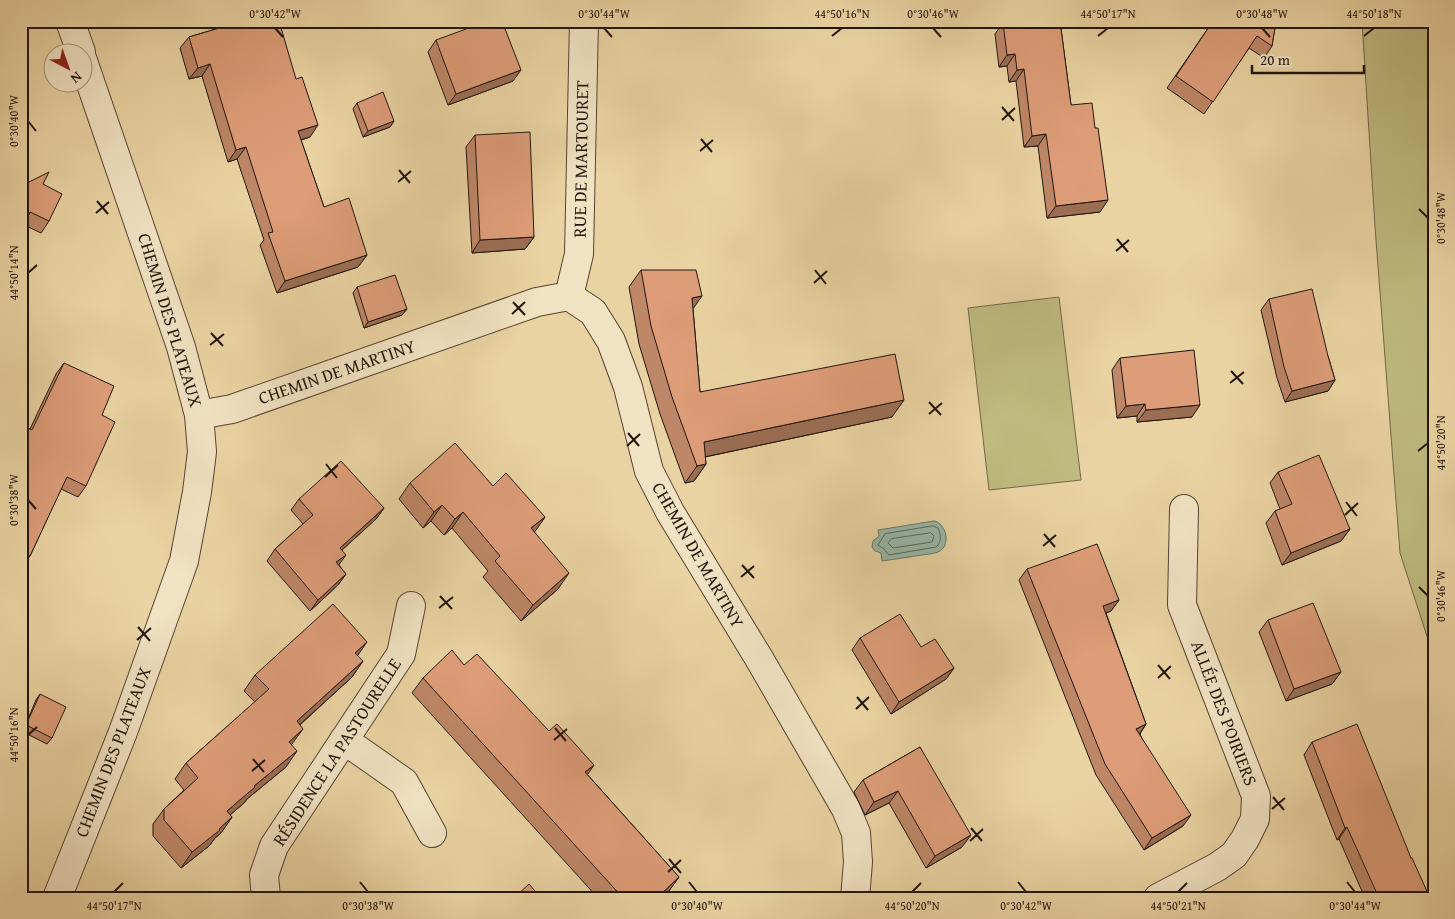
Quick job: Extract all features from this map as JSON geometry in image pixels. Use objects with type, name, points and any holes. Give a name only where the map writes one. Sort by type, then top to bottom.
[{"type":"street","points":[[70,21],[77,42]]},
{"type":"street","name":"RUE DE MARTOURET","points":[[569,296],[579,254],[584,21]]},
{"type":"street","name":"CHEMIN DES PLATEAUX","points":[[57,898],[123,732],[184,561],[197,492],[202,452],[199,414],[182,347],[92,87]]},
{"type":"street","name":"CHEMIN DE MARTINY","points":[[199,414],[232,409],[537,302],[569,296],[593,312],[611,341],[628,387],[650,471],[670,512],[760,660],[846,809],[856,833],[858,862],[855,898]]},
{"type":"street","name":"ALLÉE DES POIRIERS","points":[[1158,898],[1218,867],[1234,855],[1255,819],[1256,796],[1182,605],[1184,509]]},
{"type":"street","name":"RÉSIDENCE LA PASTOURELLE","points":[[266,898],[264,876],[274,846],[401,654],[411,606]]},
{"type":"street","points":[[344,740],[404,782],[432,833]]},
{"type":"shaded area","points":[[1362,21],[1434,21],[1434,658],[1400,553],[1375,227]]},
{"type":"shaded area","points":[[1059,297],[1081,480],[989,490],[968,308]]},
{"type":"water","points":[[934,521],[942,526],[946,535],[945,545],[938,552],[882,561],[881,553],[875,551],[872,547],[873,541],[879,536],[878,530]]},
{"type":"building","points":[[233,21],[279,21],[296,79],[302,77],[318,125],[298,131],[324,207],[349,198],[367,255],[285,281],[268,233],[273,232],[246,147],[236,150],[210,64],[198,68],[189,37],[233,24]]},
{"type":"building","points":[[488,21],[502,21],[521,70],[456,94],[436,40]]},
{"type":"building","points":[[1011,21],[1060,21],[1071,105],[1092,103],[1095,128],[1098,128],[1108,200],[1056,206],[1046,134],[1032,136],[1024,69],[1017,70],[1015,54],[1007,55],[1003,23]]},
{"type":"building","points":[[1213,21],[1276,21],[1272,46],[1257,36],[1213,102],[1176,76]]},
{"type":"building","points":[[383,92],[394,121],[368,131],[357,103]]},
{"type":"building","points":[[530,132],[534,237],[480,240],[475,135]]},
{"type":"building","points":[[49,172],[43,184],[62,194],[49,221],[30,212],[21,230],[21,186]]},
{"type":"building","points":[[641,270],[696,270],[702,296],[692,298],[700,392],[895,354],[904,400],[704,442],[706,464],[697,466],[672,397],[651,326]]},
{"type":"building","points":[[395,275],[407,309],[368,322],[357,287]]},
{"type":"building","points":[[1312,289],[1335,380],[1292,391],[1284,367],[1269,299]]},
{"type":"building","points":[[1194,350],[1200,405],[1146,410],[1145,404],[1126,406],[1120,358]]},
{"type":"building","points":[[64,363],[114,386],[102,415],[115,422],[86,486],[67,477],[30,556],[21,552],[21,426],[32,430]]},
{"type":"building","points":[[455,443],[493,486],[506,473],[545,517],[531,528],[569,573],[533,605],[495,561],[500,556],[463,512],[455,519],[442,505],[434,512],[410,483]]},
{"type":"building","points":[[1319,455],[1350,529],[1291,553],[1275,511],[1292,504],[1278,472]]},
{"type":"building","points":[[341,461],[384,508],[340,548],[346,555],[336,562],[346,574],[318,600],[275,549],[313,515],[299,499]]},
{"type":"building","points":[[1097,544],[1119,600],[1103,606],[1146,724],[1136,729],[1191,815],[1152,838],[1105,764],[1027,569]]},
{"type":"building","points":[[1313,603],[1341,672],[1294,689],[1268,620]]},
{"type":"building","points":[[333,604],[367,642],[355,653],[363,661],[297,721],[303,729],[289,742],[297,751],[227,811],[232,817],[220,830],[192,852],[164,820],[164,809],[198,778],[186,763],[269,689],[255,675]]},
{"type":"building","points":[[900,614],[921,647],[935,639],[954,668],[899,702],[860,638]]},
{"type":"building","points":[[452,650],[464,665],[477,654],[549,731],[557,724],[594,765],[585,772],[679,877],[657,898],[623,898],[423,678]]},
{"type":"building","points":[[40,694],[66,707],[52,738],[26,725]]},
{"type":"building","points":[[21,718],[28,721],[21,737]]},
{"type":"building","points":[[1357,724],[1411,858],[1430,898],[1379,898],[1347,827],[1345,828],[1312,742]]},
{"type":"building","points":[[920,747],[971,835],[935,856],[898,791],[874,802],[863,780]]},
{"type":"building","points":[[529,884],[541,898],[514,898]]}]
